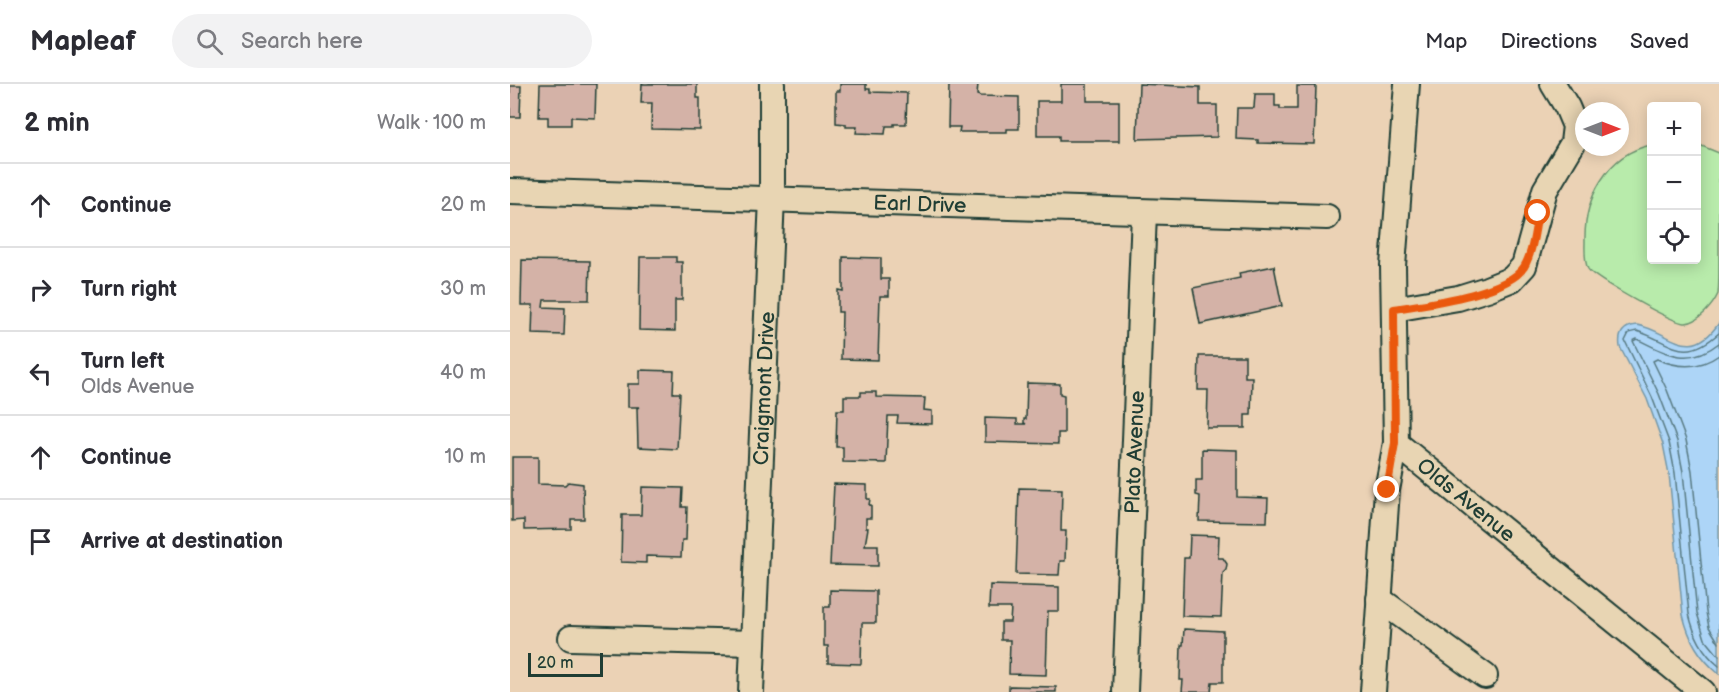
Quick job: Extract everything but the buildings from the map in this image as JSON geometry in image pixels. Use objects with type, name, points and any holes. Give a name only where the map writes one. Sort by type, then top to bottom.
[{"type":"street","name":"Craigmont Drive","points":[[751,692],[771,198],[771,84]]},
{"type":"street","name":"Olds Avenue","points":[[1407,84],[1394,266],[1395,443],[1703,692]]},
{"type":"street","points":[[1394,309],[1458,298],[1487,289],[1512,279],[1524,266],[1545,190],[1573,143],[1575,126],[1553,84]]},
{"type":"street","name":"Earl Drive","points":[[510,192],[771,198],[1144,213],[1327,217]]},
{"type":"street","name":"Plato Avenue","points":[[1125,692],[1144,213]]},
{"type":"street","points":[[1373,692],[1387,490],[1395,443]]},
{"type":"street","points":[[1379,599],[1485,675]]},
{"type":"street","points":[[571,638],[752,643]]},
{"type":"green space","points":[[1647,146],[1647,264],[1701,264],[1701,146],[1719,153],[1718,294],[1709,308],[1691,322],[1679,322],[1635,300],[1593,274],[1586,263],[1586,225],[1594,195],[1610,169],[1635,150]]},
{"type":"water","points":[[1719,323],[1719,674],[1700,654],[1685,624],[1669,474],[1663,444],[1647,399],[1620,347],[1620,342],[1625,329],[1637,325],[1688,344],[1698,342],[1708,336]]},
{"type":"route","points":[[1387,490],[1395,443],[1394,309],[1458,298],[1512,279],[1524,266],[1533,240],[1538,213]]}]
